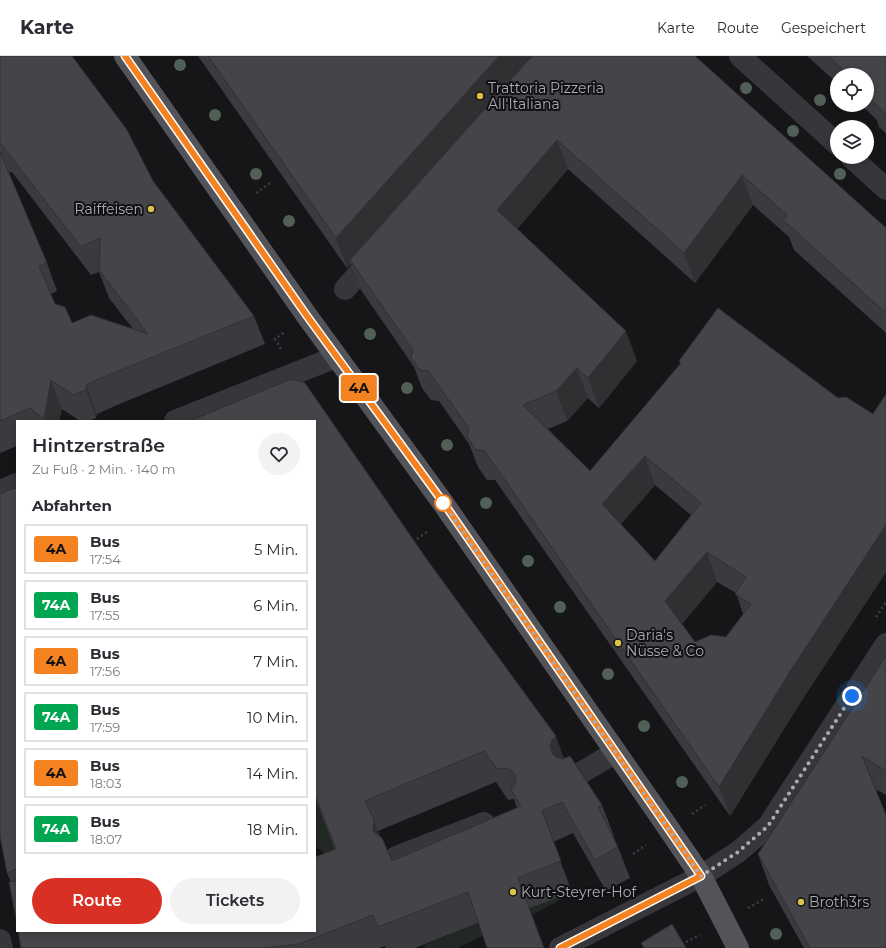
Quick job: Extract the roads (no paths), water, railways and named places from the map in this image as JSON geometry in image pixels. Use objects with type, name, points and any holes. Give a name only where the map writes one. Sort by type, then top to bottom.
[{"type":"main road","points":[[125,56],[336,357],[443,502],[616,752],[701,876],[738,948]]},
{"type":"street","points":[[740,56],[830,138]]},
{"type":"street","points":[[859,164],[886,189]]},
{"type":"street","points":[[345,289],[386,242]]},
{"type":"street","points":[[178,420],[336,357]]},
{"type":"street","points":[[0,491],[16,484]]},
{"type":"street","points":[[560,948],[701,876],[738,852],[768,826],[886,644]]},
{"type":"street","points":[[574,777],[616,752]]},
{"type":"street","points":[[396,857],[500,816]]},
{"type":"street","points":[[0,940],[2,948]]},
{"type":"place","name":"Trattoria Pizzeria All'Italiana","points":[[480,96]]},
{"type":"place","name":"Raiffeisen","points":[[151,209]]},
{"type":"place","name":"Daria's Nüsse & Co","points":[[618,643]]},
{"type":"place","name":"Kurt-Steyrer-Hof","points":[[513,892]]},
{"type":"place","name":"Broth3rs","points":[[801,902]]}]
